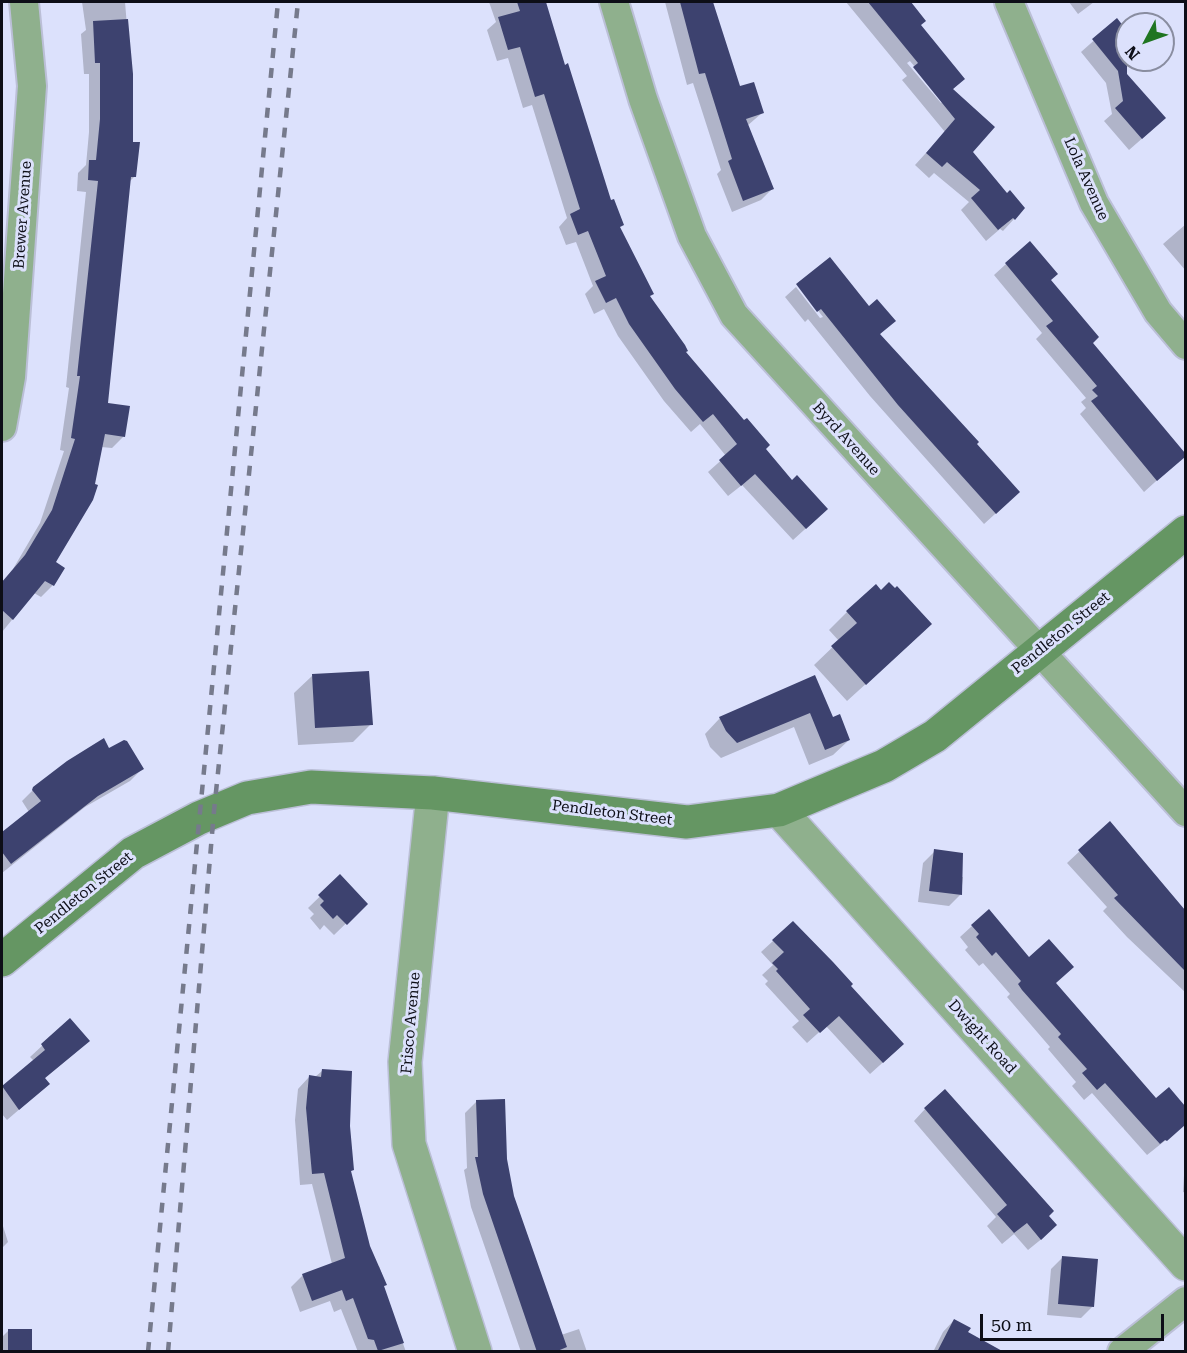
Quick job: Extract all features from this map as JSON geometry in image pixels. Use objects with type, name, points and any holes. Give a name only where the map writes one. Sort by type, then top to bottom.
[{"type":"main road","name":"Pendleton Street","points":[[2,960],[133,853],[198,818],[247,798],[311,787],[433,793],[687,822],[779,810],[884,766],[935,736],[1185,532]]},
{"type":"street","name":"Brewer Avenue","points":[[2,427],[11,377],[32,87],[24,2]]},
{"type":"street","name":"Byrd Avenue","points":[[614,2],[643,99],[692,236],[734,315],[1185,812]]},
{"type":"street","name":"Lola Avenue","points":[[1009,2],[1094,203],[1158,312],[1185,345]]},
{"type":"street","name":"Frisco Avenue","points":[[433,793],[405,1062],[409,1144],[475,1352]]},
{"type":"street","name":"Dwight Road","points":[[779,810],[1185,1264]]},
{"type":"street","points":[[1122,1352],[1185,1301]]},
{"type":"building","points":[[517,2],[546,2],[565,65],[568,63],[611,200],[614,199],[624,225],[620,227],[654,294],[650,296],[685,345],[688,351],[686,352],[744,420],[747,418],[770,445],[766,449],[792,480],[797,475],[828,509],[806,529],[755,474],[741,486],[719,460],[737,444],[713,414],[703,422],[675,389],[629,324],[616,298],[606,303],[595,281],[606,276],[588,231],[578,235],[570,214],[580,209],[544,94],[535,97],[520,47],[508,50],[498,17],[520,11]]},
{"type":"building","points":[[680,2],[713,2],[740,86],[754,82],[764,113],[746,119],[774,189],[743,201],[728,161],[732,159],[705,73],[699,74]]},
{"type":"building","points":[[868,2],[911,2],[926,21],[921,25],[965,79],[953,89],[995,127],[973,152],[1007,193],[1010,190],[1025,208],[1015,220],[1013,218],[998,230],[971,198],[980,190],[947,162],[942,167],[926,153],[955,119],[913,67],[918,63]]},
{"type":"building","points":[[128,19],[133,74],[133,142],[140,142],[136,177],[131,177],[108,403],[130,406],[125,437],[105,434],[95,484],[98,485],[93,500],[56,562],[65,568],[54,586],[45,581],[13,620],[2,610],[2,582],[25,555],[52,510],[75,439],[71,438],[80,376],[77,376],[98,181],[88,180],[89,160],[96,160],[100,119],[100,63],[95,63],[93,21]]},
{"type":"building","points":[[1115,20],[1115,67],[1092,39]]},
{"type":"building","points":[[1118,72],[1127,72],[1166,118],[1142,139],[1115,108],[1123,101]]},
{"type":"building","points":[[1030,241],[1058,274],[1051,280],[1099,337],[1093,343],[1185,453],[1185,457],[1157,481],[1091,401],[1098,396],[1092,390],[1097,386],[1046,326],[1053,321],[1005,263]]},
{"type":"building","points":[[830,257],[869,306],[877,299],[896,321],[880,334],[979,442],[977,444],[1020,492],[996,514],[898,405],[821,309],[817,312],[796,284]]},
{"type":"building","points":[[889,582],[895,588],[897,586],[932,624],[866,685],[831,646],[857,623],[846,611],[876,584],[881,590]]},
{"type":"building","points":[[369,671],[373,725],[315,728],[312,674]]},
{"type":"building","points":[[815,675],[833,717],[840,714],[850,740],[825,750],[810,713],[737,743],[726,731],[719,717]]},
{"type":"building","points":[[104,738],[109,748],[124,740],[127,741],[144,769],[98,796],[11,864],[2,852],[2,832],[41,801],[32,790],[33,787],[67,761]]},
{"type":"building","points":[[1110,821],[1185,910],[1185,971],[1114,898],[1118,895],[1078,850]]},
{"type":"building","points":[[934,849],[963,853],[962,895],[929,891]]},
{"type":"building","points":[[340,874],[368,904],[347,925],[337,915],[333,919],[320,905],[324,901],[318,895]]},
{"type":"building","points":[[989,909],[1029,957],[1049,939],[1074,967],[1056,983],[1156,1098],[1169,1087],[1185,1106],[1185,1125],[1167,1141],[1160,1144],[1105,1083],[1097,1090],[1082,1073],[1087,1069],[1058,1037],[1061,1034],[1022,990],[1018,984],[1021,981],[996,952],[992,956],[976,937],[979,934],[971,925]]},
{"type":"building","points":[[793,921],[853,984],[851,986],[904,1044],[883,1063],[839,1016],[820,1033],[803,1015],[810,1009],[776,971],[778,969],[772,963],[784,952],[772,940]]},
{"type":"building","points":[[70,1018],[90,1041],[45,1078],[50,1084],[19,1110],[2,1086],[45,1050],[41,1044]]},
{"type":"building","points":[[322,1069],[352,1071],[350,1126],[354,1170],[351,1171],[370,1246],[387,1285],[384,1286],[404,1343],[378,1351],[374,1340],[368,1339],[353,1298],[346,1301],[342,1290],[312,1301],[302,1274],[345,1258],[324,1173],[312,1174],[306,1108],[309,1075],[321,1077]]},
{"type":"building","points":[[945,1089],[1054,1211],[1049,1216],[1057,1225],[1041,1240],[1027,1223],[1014,1233],[997,1214],[1007,1205],[924,1108]]},
{"type":"building","points":[[505,1099],[507,1159],[514,1196],[567,1347],[555,1352],[537,1352],[483,1194],[475,1157],[478,1157],[476,1100]]},
{"type":"building","points":[[1062,1256],[1098,1259],[1094,1307],[1058,1304]]},
{"type":"building","points":[[954,1319],[971,1328],[968,1332],[1004,1352],[937,1352]]},
{"type":"building","points":[[8,1329],[32,1329],[32,1352],[8,1352]]},
{"type":"railway","points":[[148,1352],[278,2]]},
{"type":"railway","points":[[168,1352],[214,811],[298,2]]}]
